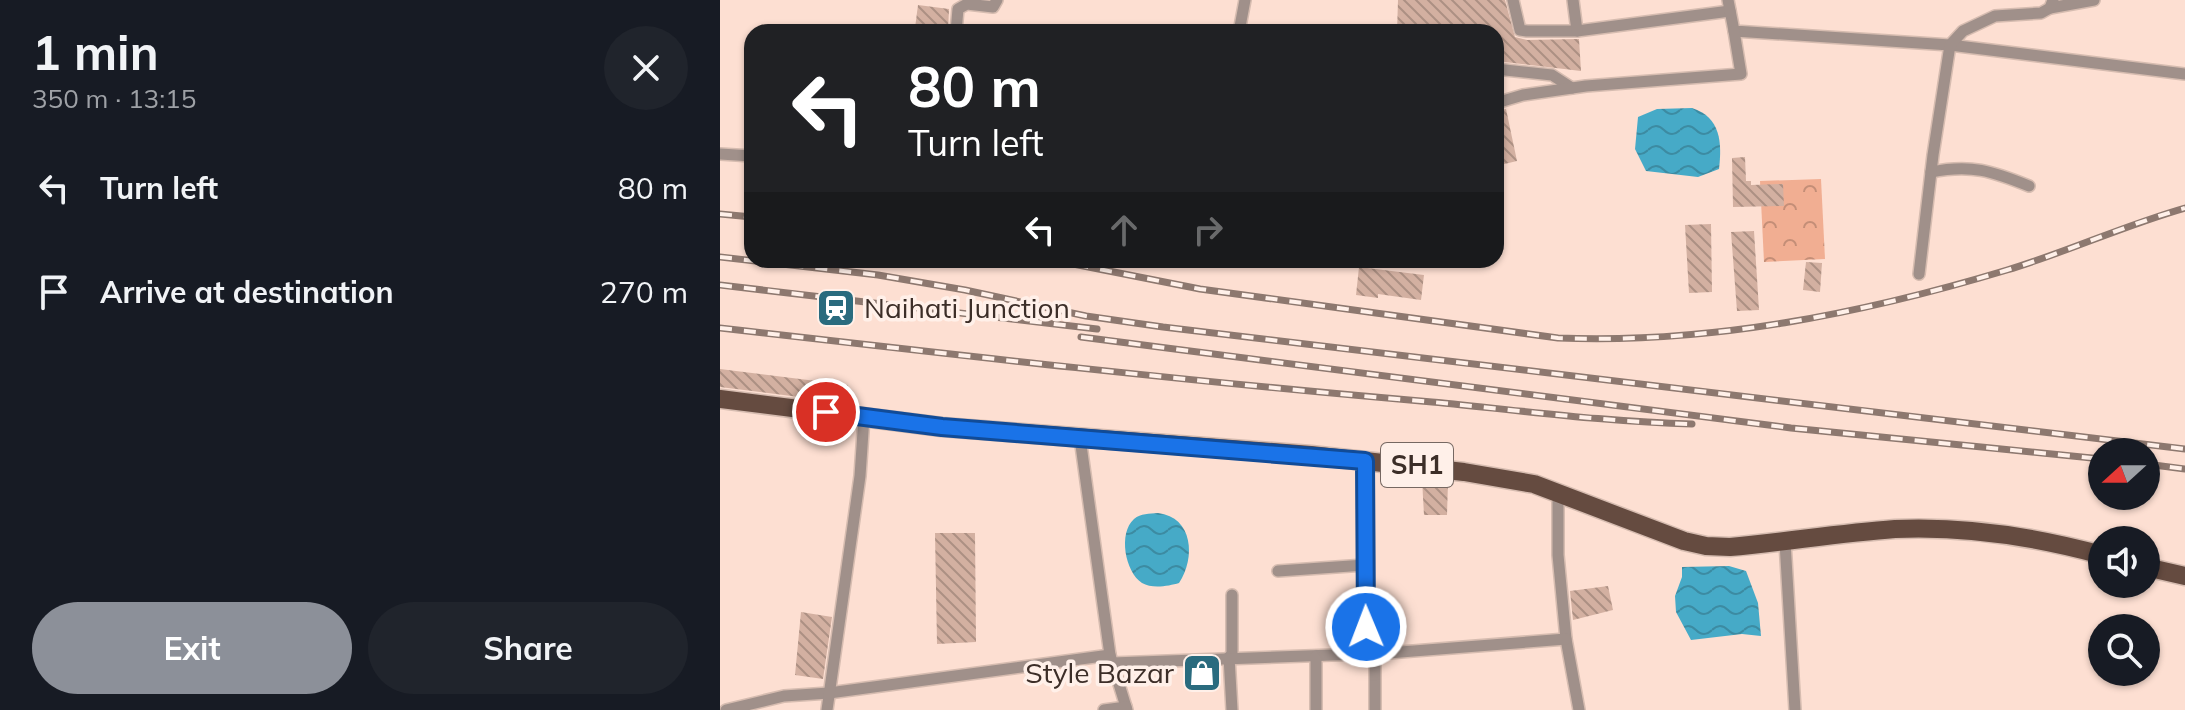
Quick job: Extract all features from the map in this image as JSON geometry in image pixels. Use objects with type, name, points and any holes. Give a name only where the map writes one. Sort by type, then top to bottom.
[{"type":"main road","name":"SH1","points":[[720,399],[864,417],[1464,472],[1534,484],[1684,541],[1706,546],[1730,547],[1895,529],[1958,531],[2052,542],[2088,551]]},
{"type":"main road","points":[[2160,570],[2185,576]]},
{"type":"street","points":[[957,24],[958,9],[967,4],[993,7],[997,0]]},
{"type":"street","points":[[1240,24],[1245,0]]},
{"type":"street","points":[[1504,101],[1572,88],[1741,74],[1729,6],[1577,31],[1520,30],[1516,24],[1513,0]]},
{"type":"street","points":[[1573,0],[1577,31]]},
{"type":"street","points":[[1919,274],[1950,45],[1963,31],[1995,16],[2041,13],[2052,4],[2094,0]]},
{"type":"street","points":[[1734,31],[1950,45],[2185,74]]},
{"type":"street","points":[[1504,70],[1552,75],[1572,88]]},
{"type":"street","points":[[720,154],[744,156]]},
{"type":"street","points":[[1931,172],[1956,167],[1974,168],[1993,171],[2029,186]]},
{"type":"street","points":[[827,710],[860,476],[864,417]]},
{"type":"street","points":[[1080,438],[1111,659],[1127,708],[1104,710]]},
{"type":"street","points":[[1365,461],[1365,565],[1375,710]]},
{"type":"street","points":[[1558,492],[1558,555],[1566,639],[1579,710]]},
{"type":"street","points":[[1785,542],[1795,710]]},
{"type":"street","points":[[1278,571],[1365,565]]},
{"type":"street","points":[[1232,595],[1232,710]]},
{"type":"street","points":[[726,710],[784,696],[1111,659],[1316,656],[1566,639]]},
{"type":"street","points":[[1316,656],[1316,710]]},
{"type":"green space","points":[[1821,179],[1825,259],[1764,262],[1760,181]]},
{"type":"water","points":[[1692,108],[1709,118],[1718,132],[1719,169],[1698,177],[1646,171],[1635,149],[1638,117],[1657,109]]},
{"type":"water","points":[[1158,513],[1178,522],[1188,540],[1188,562],[1184,573],[1179,583],[1166,586],[1146,585],[1136,578],[1128,562],[1125,543],[1129,525],[1134,519]]},
{"type":"water","points":[[1729,566],[1746,571],[1758,603],[1761,636],[1742,634],[1691,640],[1676,612],[1675,596],[1682,567]]},
{"type":"building","points":[[1398,0],[1505,0],[1515,37],[1527,40],[1579,39],[1581,71],[1504,62],[1504,24],[1397,24]]},
{"type":"building","points":[[918,5],[949,9],[948,24],[916,24]]},
{"type":"building","points":[[1504,109],[1517,161],[1504,164]]},
{"type":"building","points":[[1745,157],[1746,181],[1751,181],[1751,185],[1783,184],[1784,206],[1733,207],[1732,158]]},
{"type":"building","points":[[1711,224],[1712,292],[1689,293],[1685,225]]},
{"type":"building","points":[[1754,231],[1759,310],[1737,311],[1731,232]]},
{"type":"building","points":[[1806,262],[1822,263],[1820,292],[1803,290]]},
{"type":"building","points":[[1359,268],[1424,275],[1421,300],[1378,294],[1378,298],[1356,295]]},
{"type":"building","points":[[720,369],[848,385],[846,403],[720,387]]},
{"type":"building","points":[[1422,479],[1448,482],[1447,515],[1424,515]]},
{"type":"building","points":[[935,533],[975,533],[976,642],[937,644]]},
{"type":"building","points":[[1608,586],[1613,610],[1573,620],[1570,591]]},
{"type":"building","points":[[801,612],[832,617],[823,679],[795,675]]},
{"type":"railway","points":[[1094,268],[1200,289],[1558,338],[1672,336],[1785,323],[1897,300],[2029,263],[2185,208]]},
{"type":"railway","points":[[720,214],[744,216]]},
{"type":"railway","points":[[720,257],[744,260]]},
{"type":"railway","points":[[817,268],[878,275],[1086,316],[1163,327],[2185,449]]},
{"type":"railway","points":[[720,285],[1097,329]]},
{"type":"railway","points":[[720,328],[1254,386],[1594,418],[1692,424]]},
{"type":"railway","points":[[1081,337],[1791,428],[2088,458]]},
{"type":"railway","points":[[2160,466],[2185,469]]},
{"type":"place","name":"Naihati Junction","points":[[836,308]]},
{"type":"place","name":"Style Bazar","points":[[1202,673]]},
{"type":"route","points":[[826,412],[942,427],[1365,461],[1366,627]]}]
